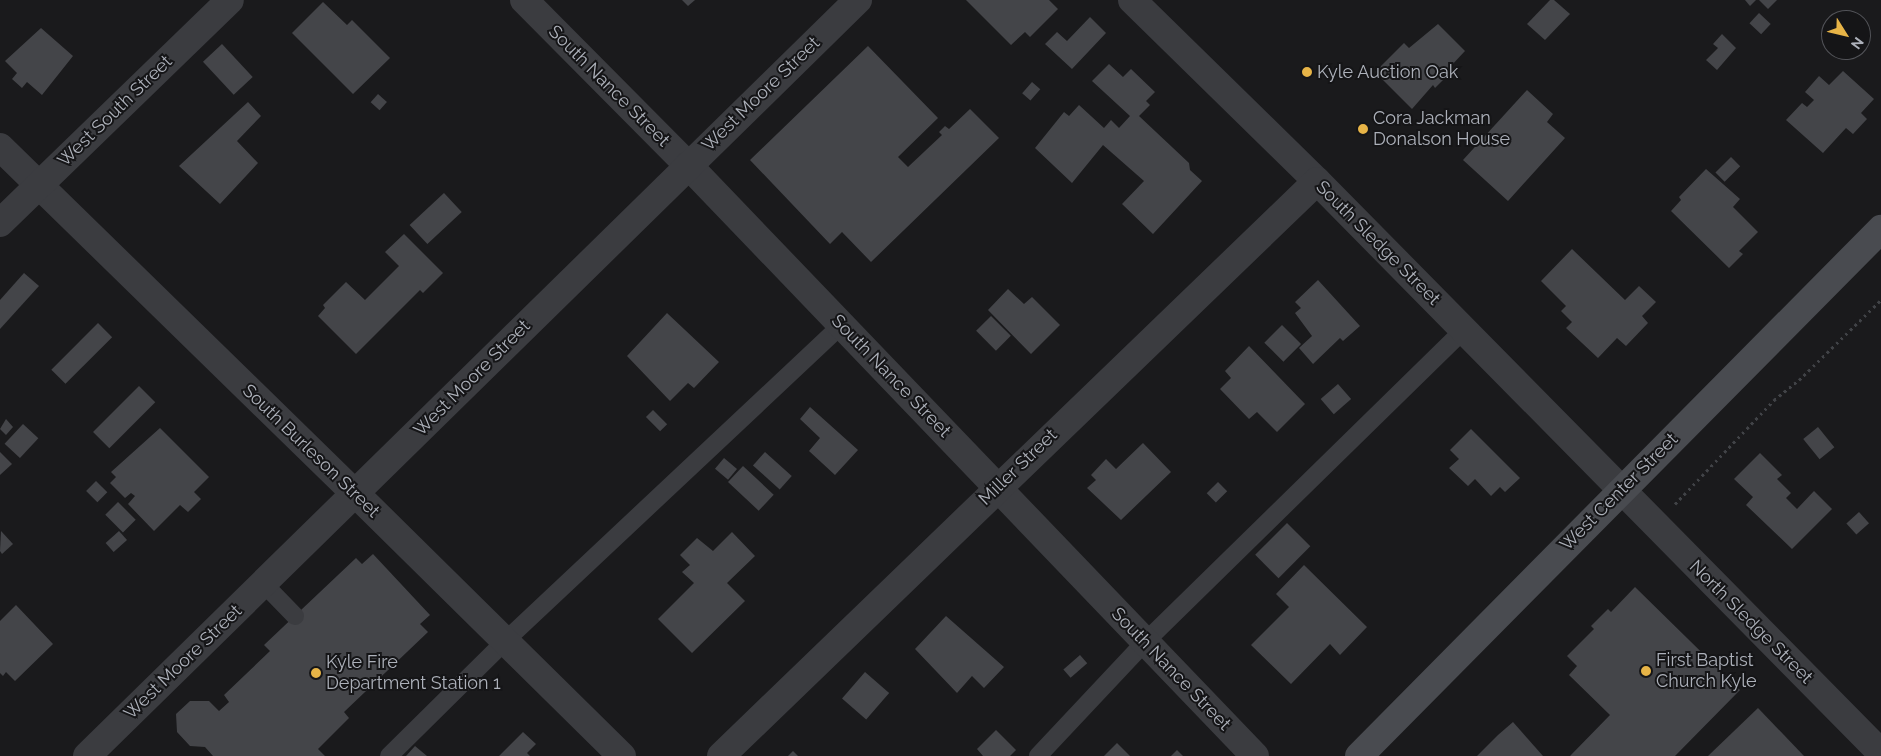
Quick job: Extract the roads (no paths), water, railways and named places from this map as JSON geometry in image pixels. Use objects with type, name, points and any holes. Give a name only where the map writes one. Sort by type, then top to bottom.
[{"type":"main road","name":"West Center Street","points":[[1359,756],[1620,490],[1881,229]]},
{"type":"street","name":"West South Street","points":[[0,223],[230,0]]},
{"type":"street","name":"South Nance Street","points":[[524,0],[688,165],[1255,756]]},
{"type":"street","name":"West Moore Street","points":[[87,756],[858,0]]},
{"type":"street","name":"South Sledge Street","points":[[1132,0],[1317,181],[1620,490]]},
{"type":"street","name":"South Burleson Street","points":[[0,147],[622,756]]},
{"type":"street","name":"Miller Street","points":[[721,756],[997,487],[1317,181]]},
{"type":"street","name":"North Sledge Street","points":[[1620,490],[1881,753]]},
{"type":"lane","points":[[389,756],[504,642],[842,325]]},
{"type":"lane","points":[[1038,756],[1145,642],[1464,330]]},
{"type":"lane","points":[[263,583],[295,616]]},
{"type":"place","name":"Kyle Auction Oak","points":[[1307,72]]},
{"type":"place","name":"Cora Jackman Donalson House","points":[[1363,129]]},
{"type":"place","name":"First Baptist Church Kyle","points":[[1646,671]]},
{"type":"place","name":"Kyle Fire Department Station 1","points":[[316,673]]}]
